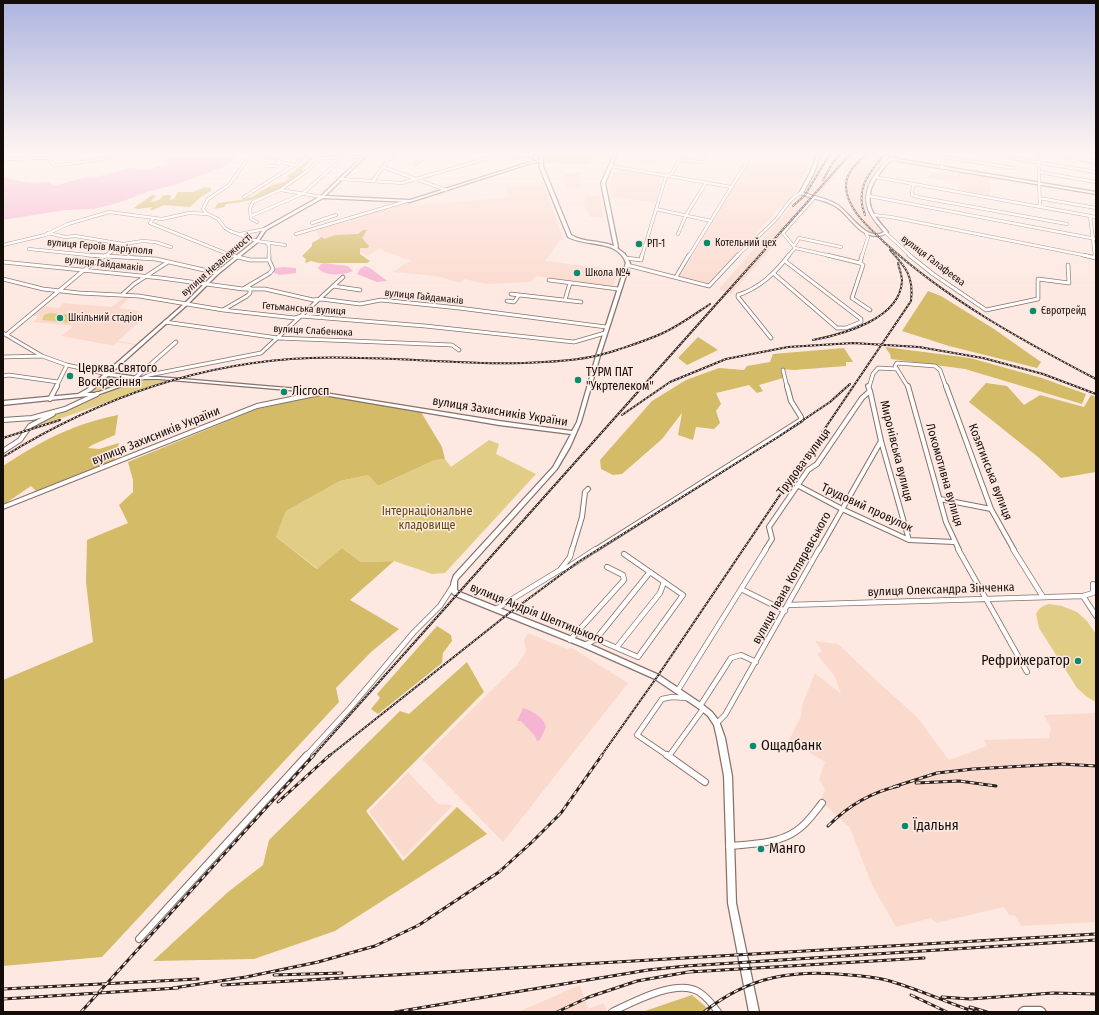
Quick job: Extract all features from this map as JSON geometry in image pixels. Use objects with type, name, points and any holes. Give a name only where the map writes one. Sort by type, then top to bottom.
[{"type":"main road","name":"вулиця Незалежності","points":[[79,396],[89,390],[186,304],[217,273],[257,241],[265,229],[318,199]]},
{"type":"main road","points":[[362,199],[407,202],[416,199]]},
{"type":"main road","points":[[555,199],[571,238],[616,247],[626,258],[627,265]]},
{"type":"main road","points":[[606,199],[616,247]]},
{"type":"main road","points":[[820,199],[840,207],[866,234],[874,235],[886,233]]},
{"type":"main road","name":"вулиця Галафеєва","points":[[870,199],[869,207],[886,233]]},
{"type":"main road","name":"вулиця Захисників України","points":[[107,374],[135,378],[159,378],[320,393],[499,423],[574,433],[584,408],[606,327],[627,265]]},
{"type":"main road","points":[[3,403],[97,394],[142,378]]},
{"type":"main road","name":"вулиця Андрія Шептицького","points":[[574,433],[555,468],[456,577],[454,591],[460,595],[585,645],[653,675],[702,707],[717,723],[728,776],[729,846],[732,903],[754,1012]]},
{"type":"main road","points":[[1023,1012],[1041,1012]]},
{"type":"street","points":[[200,214],[200,212],[204,211],[208,199]]},
{"type":"street","points":[[257,222],[251,219],[250,208],[253,202],[259,199]]},
{"type":"street","points":[[251,216],[289,199]]},
{"type":"street","points":[[639,267],[659,199]]},
{"type":"street","points":[[678,234],[686,215],[696,199]]},
{"type":"street","points":[[676,277],[724,199]]},
{"type":"street","points":[[627,265],[709,286],[749,244],[778,217],[784,207],[793,199]]},
{"type":"street","points":[[814,199],[783,233],[795,247],[860,263]]},
{"type":"street","points":[[888,199],[1094,238]]},
{"type":"street","points":[[931,199],[1068,224]]},
{"type":"street","points":[[998,199],[1096,217]]},
{"type":"street","points":[[1039,199],[1040,207]]},
{"type":"street","points":[[1047,199],[1096,208]]},
{"type":"street","points":[[296,234],[407,202]]},
{"type":"street","points":[[656,209],[711,221]]},
{"type":"street","points":[[204,211],[218,219],[227,230],[257,241],[285,245]]},
{"type":"street","points":[[3,245],[48,233],[68,224],[109,212],[162,219],[189,213],[208,214]]},
{"type":"street","points":[[873,215],[891,217],[1096,258],[1090,216]]},
{"type":"street","points":[[312,223],[324,218],[336,216]]},
{"type":"street","points":[[153,218],[150,223],[237,258],[269,260]]},
{"type":"street","points":[[324,218],[330,223]]},
{"type":"street","points":[[1036,219],[1036,227]]},
{"type":"street","points":[[239,234],[265,229]]},
{"type":"street","points":[[48,233],[65,237],[75,236],[123,244],[149,241],[161,243],[171,247]]},
{"type":"street","name":"вулиця Галафеєва","points":[[886,233],[897,245],[911,256],[986,310],[1038,299],[1038,279],[1069,283],[1068,265]]},
{"type":"street","points":[[866,234],[868,237],[860,263],[863,265],[852,298],[870,310]]},
{"type":"street","points":[[771,338],[738,297],[738,295],[758,288],[785,261],[795,247],[799,238],[841,247]]},
{"type":"street","points":[[243,289],[270,273],[272,266],[269,260],[269,245],[266,243]]},
{"type":"street","points":[[107,374],[67,365],[42,356],[5,334],[84,270],[123,244]]},
{"type":"street","name":"вулиця Героїв Маріуполя","points":[[29,249],[104,257],[153,259],[217,273]]},
{"type":"street","points":[[626,258],[641,260]]},
{"type":"street","points":[[773,273],[836,328],[846,328],[860,322],[861,319],[785,261]]},
{"type":"street","name":"вулиця Гайдамаків","points":[[3,262],[148,277],[243,289],[265,289],[311,300],[360,304],[381,300],[459,308],[606,327]]},
{"type":"street","points":[[124,294],[134,284],[148,277],[168,262]]},
{"type":"street","points":[[142,378],[149,375],[264,352],[298,317],[343,277]]},
{"type":"street","name":"Гетьманська вулиця","points":[[3,280],[21,285],[79,293],[124,294],[223,310],[295,318],[424,326],[574,342],[605,333]]},
{"type":"street","points":[[549,280],[618,289]]},
{"type":"street","points":[[565,300],[570,283]]},
{"type":"street","points":[[223,310],[247,296],[250,289],[250,284]]},
{"type":"street","points":[[333,286],[360,290]]},
{"type":"street","points":[[511,294],[581,302]]},
{"type":"street","points":[[507,302],[514,302],[519,294]]},
{"type":"street","name":"вулиця Слабенюка","points":[[165,322],[278,338],[452,345],[459,350]]},
{"type":"street","points":[[135,378],[176,342]]},
{"type":"street","points":[[3,357],[42,356]]},
{"type":"street","name":"Козятинська вулиця","points":[[897,368],[895,364],[899,363],[935,366],[940,370],[991,509],[1011,547],[1043,596]]},
{"type":"street","points":[[50,399],[67,365]]},
{"type":"street","points":[[870,391],[868,385],[874,370],[883,366],[897,368]]},
{"type":"street","name":"Локомотивна вулиця","points":[[897,368],[908,385],[946,522],[954,542],[1027,672]]},
{"type":"street","points":[[496,609],[801,420],[801,417],[794,407],[783,370]]},
{"type":"street","points":[[3,376],[9,375],[58,382]]},
{"type":"street","name":"Миронівська вулиця","points":[[870,391],[909,540]]},
{"type":"street","name":"Трудова вулиця","points":[[678,690],[772,539],[769,526],[808,470],[817,464],[862,398],[870,391]]},
{"type":"street","name":"вулиця Захисників України","points":[[3,507],[257,406],[320,393]]},
{"type":"street","points":[[3,451],[20,440],[30,426],[36,422],[97,394]]},
{"type":"street","points":[[3,420],[32,418],[65,409]]},
{"type":"street","name":"вулиця Івана Котляревського","points":[[717,723],[725,715],[882,441]]},
{"type":"street","name":"Трудовий провулок","points":[[797,485],[842,509],[909,540],[954,542]]},
{"type":"street","points":[[560,570],[570,557],[582,517],[585,492],[588,489]]},
{"type":"street","points":[[940,499],[991,509]]},
{"type":"street","points":[[596,639],[638,657],[683,595],[624,554]]},
{"type":"street","points":[[570,640],[624,580],[623,575],[607,567]]},
{"type":"street","points":[[585,645],[596,639],[650,572]]},
{"type":"street","points":[[617,647],[660,593],[664,582]]},
{"type":"street","name":"вулиця Олександра Зінченка","points":[[788,605],[1043,596],[1083,596],[1093,593],[1093,584]]},
{"type":"street","points":[[139,939],[350,708],[414,632],[440,606],[454,585]]},
{"type":"street","points":[[741,589],[785,611]]},
{"type":"street","points":[[1083,596],[1096,616]]},
{"type":"street","points":[[669,756],[702,707],[731,658],[738,654],[742,654],[756,662]]},
{"type":"street","points":[[689,698],[672,697],[662,699],[637,735],[705,782]]},
{"type":"street","points":[[729,846],[790,836],[799,829],[822,803]]},
{"type":"street","points":[[612,1012],[649,995],[684,988],[698,991],[718,1012]]},
{"type":"shaded area","points":[[3,199],[128,199],[94,209],[65,210],[3,220]]},
{"type":"shaded area","points":[[146,199],[153,199],[150,202],[160,199],[198,199],[190,207],[164,205],[153,210],[150,210],[152,207],[138,209],[134,208]]},
{"type":"shaded area","points":[[252,199],[226,204],[224,207],[214,209],[218,203]]},
{"type":"shaded area","points":[[485,199],[549,199],[564,240],[560,240],[545,261],[618,270],[613,287],[536,276],[531,282],[486,284],[464,279],[461,283],[436,276],[393,272],[411,260],[379,249],[367,256],[357,249],[320,240],[315,229],[410,202],[416,206]]},
{"type":"shaded area","points":[[585,199],[600,199],[603,217],[590,217],[584,205]]},
{"type":"shaded area","points":[[629,199],[656,199],[655,203]]},
{"type":"shaded area","points":[[726,199],[790,199],[786,201],[786,203],[773,213],[775,214],[708,283],[680,276]]},
{"type":"shaded area","points":[[797,199],[815,199],[731,294],[719,289]]},
{"type":"shaded area","points":[[848,199],[865,199],[867,213],[882,232],[870,233],[857,220]]},
{"type":"shaded area","points":[[363,230],[367,230],[362,238],[369,246],[368,248],[360,248],[360,254],[370,261],[367,263],[319,263],[311,261],[305,263],[306,259],[302,256],[312,246],[312,243],[322,237],[324,239],[335,235],[358,234]]},
{"type":"shaded area","points":[[324,263],[348,266],[353,271],[340,274],[325,273],[318,268]]},
{"type":"shaded area","points":[[365,266],[387,281],[377,282],[357,274],[360,269]]},
{"type":"shaded area","points":[[276,268],[296,268],[296,273],[279,275],[273,272]]},
{"type":"shaded area","points":[[928,291],[941,296],[994,329],[1041,362],[1037,368],[949,346],[902,331]]},
{"type":"shaded area","points":[[127,295],[131,296],[119,308],[140,311],[129,321],[139,322],[118,341],[137,344],[136,345],[117,342],[114,345],[104,344],[62,336],[73,326],[33,322],[39,316],[31,316],[41,306],[59,308],[63,303],[112,307]]},
{"type":"shaded area","points":[[698,337],[718,350],[687,365],[678,358]]},
{"type":"shaded area","points":[[885,347],[970,358],[1042,378],[1086,394],[1082,404],[965,369],[891,359],[890,354]]},
{"type":"shaded area","points":[[844,348],[853,362],[846,362],[846,366],[794,370],[781,369],[783,378],[759,385],[763,391],[757,393],[749,385],[716,393],[721,404],[716,411],[720,423],[714,429],[696,427],[693,440],[678,435],[682,413],[662,439],[622,474],[613,475],[601,469],[600,460],[652,401],[686,380],[719,368],[744,370],[747,366],[770,362],[773,354]]},
{"type":"shaded area","points":[[986,383],[1007,386],[1024,405],[1040,395],[1084,407],[1091,395],[1096,397],[1096,472],[1061,478],[1038,457],[969,402]]},
{"type":"shaded area","points":[[322,395],[421,412],[442,447],[445,459],[435,460],[378,486],[368,475],[340,481],[286,511],[276,537],[317,569],[342,548],[361,562],[394,561],[350,600],[399,629],[371,652],[336,688],[339,702],[102,957],[3,966],[3,680],[93,642],[86,582],[87,540],[128,523],[119,505],[133,492],[133,480],[128,462],[257,409]]},
{"type":"shaded area","points":[[118,415],[115,435],[88,448],[99,449],[119,443],[114,461],[36,491],[31,486],[3,505],[3,466],[58,434],[86,423]]},
{"type":"shaded area","points":[[437,626],[451,635],[452,641],[443,653],[442,663],[378,714],[371,709],[380,698],[377,694]]},
{"type":"shaded area","points":[[528,633],[567,649],[572,648],[628,683],[503,842],[422,759],[518,664],[526,651],[524,640]]},
{"type":"shaded area","points":[[815,641],[838,644],[917,717],[949,760],[987,746],[984,740],[1049,738],[1051,728],[1044,715],[1096,713],[1096,922],[1021,926],[1015,916],[1009,915],[1004,907],[936,923],[931,918],[896,927],[872,885],[850,828],[821,801],[825,789],[819,779],[825,762],[789,740],[801,716],[802,705],[815,673],[841,694],[835,677],[817,654],[822,651]]},
{"type":"shaded area","points":[[467,662],[484,692],[366,811],[403,861],[457,807],[487,834],[335,931],[254,959],[153,961],[228,892],[263,865],[269,840],[400,711],[409,714]]},
{"type":"shaded area","points":[[523,708],[537,715],[545,723],[546,727],[540,740],[537,741],[535,736],[521,721],[517,721]]},
{"type":"shaded area","points":[[408,772],[438,804],[453,805],[404,857],[369,812]]},
{"type":"shaded area","points":[[580,985],[588,1009],[604,1003],[607,1012],[518,1012]]},
{"type":"shaded area","points":[[692,995],[712,1012],[642,1012]]},
{"type":"green space","name":"Шкільний стадіон","points":[[50,313],[76,315],[78,318],[69,323],[42,320],[44,315]]},
{"type":"green space","points":[[108,375],[129,378],[132,380],[97,393],[90,393],[91,391]]},
{"type":"green space","points":[[144,380],[167,381],[28,430],[49,417],[117,389]]},
{"type":"green space","name":"Інтернаціональне кладовище","points":[[489,440],[499,444],[496,454],[536,474],[445,573],[432,574],[394,561],[361,562],[342,548],[318,569],[276,537],[286,511],[340,481],[368,475],[378,486],[435,460],[445,459],[451,467]]},
{"type":"green space","name":"Рефрижератор","points":[[1049,604],[1062,606],[1077,612],[1087,621],[1096,634],[1096,702],[1087,697],[1077,688],[1039,628],[1036,614],[1038,610]]},
{"type":"railway","points":[[793,206],[800,199]]},
{"type":"railway","points":[[313,756],[810,199]]},
{"type":"railway","points":[[849,199],[860,218],[885,243],[934,283],[986,318],[1096,379]]},
{"type":"railway","points":[[861,199],[865,215]]},
{"type":"railway","points":[[881,345],[911,301],[912,293],[908,273],[890,250]]},
{"type":"railway","points":[[813,340],[840,334],[854,329],[881,315],[892,305],[899,294],[902,281],[898,263]]},
{"type":"railway","points":[[3,457],[39,436],[112,401],[150,387],[228,367],[269,361],[310,358],[368,358],[486,363],[553,362],[572,360],[608,353],[652,338],[687,320],[710,304]]},
{"type":"railway","points":[[622,415],[670,382],[726,359],[788,347],[853,343],[881,345]]},
{"type":"railway","points":[[601,756],[657,677],[881,345]]},
{"type":"railway","points":[[881,345],[919,347],[983,358],[1043,374],[1096,394]]},
{"type":"railway","points":[[329,756],[508,614],[578,562],[778,437],[830,402],[850,384]]},
{"type":"railway","points":[[3,438],[60,420]]},
{"type":"railway","points":[[107,984],[314,755]]},
{"type":"railway","points":[[278,802],[330,755]]},
{"type":"railway","points":[[173,988],[246,977],[318,962],[375,946],[419,925],[499,872],[532,842],[561,813],[602,755]]},
{"type":"railway","points":[[893,787],[937,773],[973,769],[1061,764],[1096,766]]},
{"type":"railway","points":[[916,783],[959,781],[996,786]]},
{"type":"railway","points":[[828,826],[860,801],[879,792],[899,786]]},
{"type":"railway","points":[[222,985],[1096,934]]},
{"type":"railway","points":[[395,1012],[648,970],[686,966],[1096,940]]},
{"type":"railway","points":[[689,972],[924,958]]},
{"type":"railway","points":[[557,1012],[589,997],[637,981],[694,971]]},
{"type":"railway","points":[[274,975],[342,973]]},
{"type":"railway","points":[[704,1012],[738,990],[755,983],[773,978],[810,973],[829,973],[872,977],[886,980],[975,1012]]},
{"type":"railway","points":[[107,984],[198,979]]},
{"type":"railway","points":[[3,989],[107,984]]},
{"type":"railway","points":[[98,993],[107,984]]},
{"type":"railway","points":[[98,993],[178,988]]},
{"type":"railway","points":[[3,999],[98,993]]},
{"type":"railway","points":[[81,1012],[98,993]]},
{"type":"railway","points":[[942,997],[970,999],[1053,993],[1096,994]]},
{"type":"railway","points":[[911,995],[947,1012]]},
{"type":"railway","points":[[970,1007],[987,1012]]},
{"type":"place","name":"Котельний цех","points":[[707,243]]},
{"type":"place","name":"РП-1","points":[[639,244]]},
{"type":"place","name":"Школа №4","points":[[577,273]]},
{"type":"place","name":"Євротрейд","points":[[1033,311]]},
{"type":"place","name":"Шкільний стадіон","points":[[60,318]]},
{"type":"place","name":"Церква Святого Воскресіння","points":[[70,376]]},
{"type":"place","name":"ТУРМ ПАТ \"Укртелеком\"","points":[[578,380]]},
{"type":"place","name":"Лісгосп","points":[[284,392]]},
{"type":"place","name":"Рефрижератор","points":[[1078,661]]},
{"type":"place","name":"Ощадбанк","points":[[753,746]]},
{"type":"place","name":"Їдальня","points":[[905,826]]},
{"type":"place","name":"Манго","points":[[761,849]]}]
